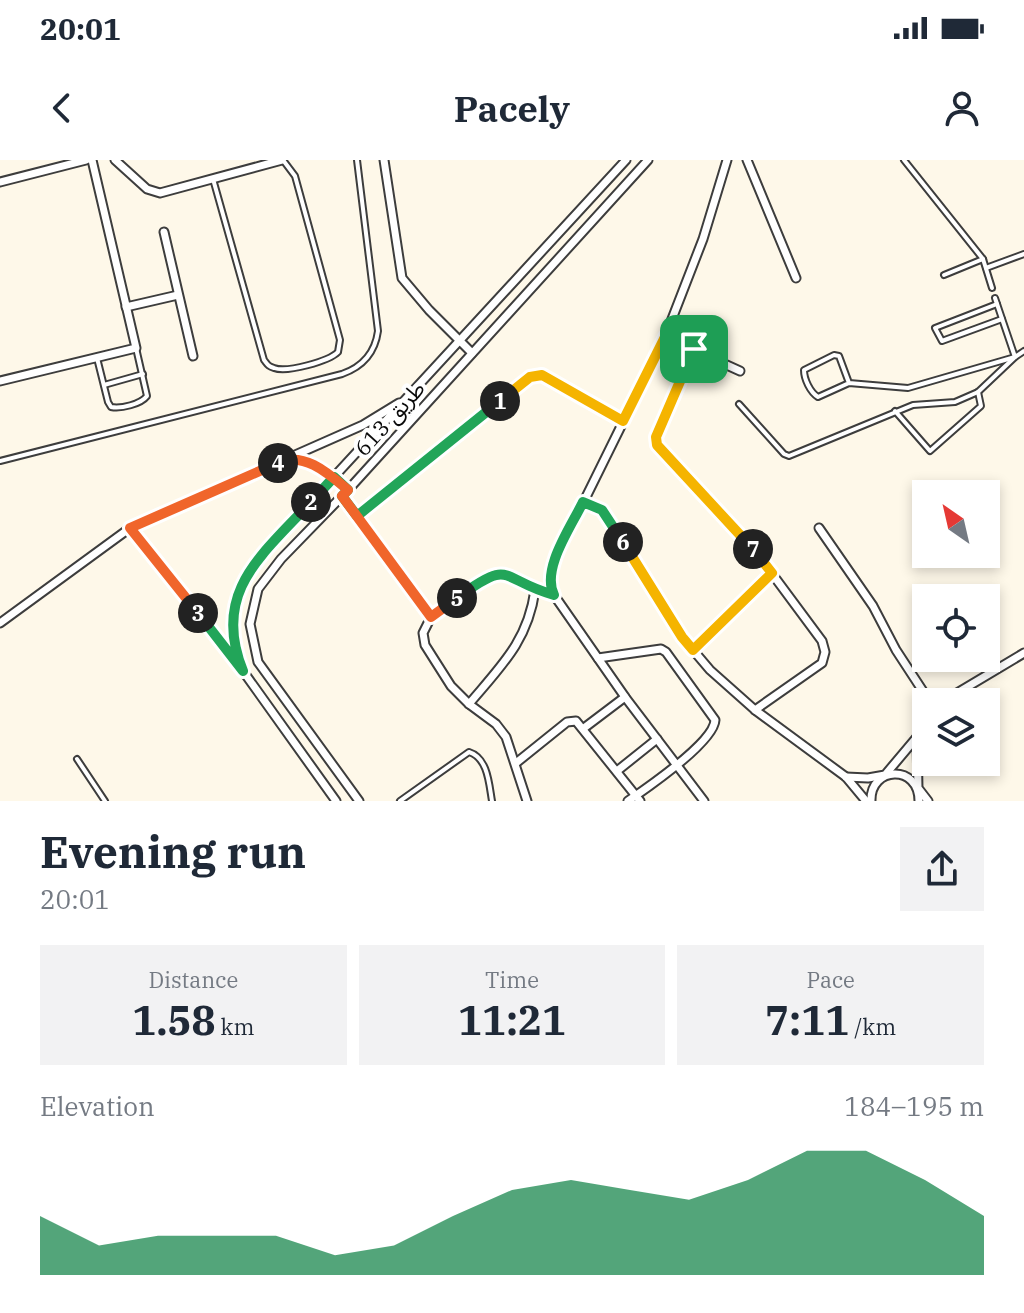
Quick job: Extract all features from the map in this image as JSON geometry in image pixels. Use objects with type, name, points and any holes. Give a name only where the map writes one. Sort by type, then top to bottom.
[{"type":"street","points":[[0,182],[86,160]]},
{"type":"street","points":[[0,381],[136,348],[92,160]]},
{"type":"street","points":[[115,160],[143,186],[156,192],[282,160]]},
{"type":"street","points":[[384,160],[402,278],[472,353]]},
{"type":"street","name":"طريق 613","points":[[336,801],[243,671],[235,652],[233,621],[241,585],[250,568],[626,160]]},
{"type":"street","name":"طريق 613","points":[[359,801],[258,662],[250,624],[258,589],[281,559],[345,493],[648,160]]},
{"type":"street","points":[[704,801],[625,697],[554,595],[549,583],[551,568],[665,337],[703,239],[727,160]]},
{"type":"street","points":[[747,160],[796,278]]},
{"type":"street","points":[[164,232],[193,356]]},
{"type":"street","points":[[126,307],[178,295]]},
{"type":"street","points":[[665,337],[740,371]]},
{"type":"street","points":[[694,349],[656,437],[657,445],[753,548],[822,641],[825,652],[822,663],[755,710]]},
{"type":"street","points":[[0,623],[130,528],[363,425],[406,399]]},
{"type":"street","points":[[286,459],[306,461],[334,477],[357,516],[431,617]]},
{"type":"street","points":[[583,502],[604,513],[682,637],[710,670],[755,710],[846,777],[868,801],[874,785],[912,743]]},
{"type":"street","points":[[130,528],[243,671]]},
{"type":"street","points":[[819,528],[873,606],[921,688]]},
{"type":"street","points":[[693,650],[772,573]]},
{"type":"street","points":[[527,801],[510,745],[501,730],[469,704],[444,677],[425,645],[423,633],[431,617],[491,575],[513,576],[535,590],[554,595]]},
{"type":"street","points":[[469,704],[517,646],[531,614],[535,590]]},
{"type":"street","points":[[598,658],[654,649],[666,652],[715,720],[711,732],[676,765],[638,798],[628,801]]},
{"type":"street","points":[[965,688],[1024,653]]},
{"type":"street","points":[[584,728],[625,697]]},
{"type":"street","points":[[516,763],[567,722],[576,721],[638,798]]},
{"type":"street","points":[[617,771],[657,739]]},
{"type":"street","points":[[846,777],[904,775],[928,801]]},
{"type":"street","points":[[918,776],[919,801]]},
{"type":"lane","points":[[213,179],[264,360],[271,367],[281,370],[327,360],[338,352],[340,340],[295,176],[282,160]]},
{"type":"lane","points":[[0,461],[342,374],[362,364],[371,352],[378,331],[357,160]]},
{"type":"lane","points":[[904,160],[983,259],[992,288]]},
{"type":"lane","points":[[986,268],[1024,254]]},
{"type":"lane","points":[[944,275],[983,259]]},
{"type":"lane","points":[[1002,319],[942,341],[935,328],[996,301],[1015,357]]},
{"type":"lane","points":[[97,358],[111,407],[141,401],[148,393],[136,348]]},
{"type":"lane","points":[[739,404],[789,456],[895,411],[913,405],[955,402],[978,392],[1024,351]]},
{"type":"lane","points":[[849,383],[839,356],[834,355],[804,370],[813,394],[818,397],[849,383],[908,388],[1015,357]]},
{"type":"lane","points":[[104,385],[143,374]]},
{"type":"lane","points":[[357,516],[534,375],[547,376],[623,421]]},
{"type":"lane","points":[[895,411],[930,451],[981,406],[978,392]]},
{"type":"lane","points":[[400,801],[469,752],[482,762],[492,801]]},
{"type":"lane","points":[[77,759],[105,801]]},
{"type":"route","points":[[694,349],[656,437],[657,445],[753,548],[772,573],[693,650],[602,510],[583,502],[549,573],[554,595],[535,590],[513,576],[491,575],[431,617],[342,496],[348,490],[334,477],[306,461],[286,459],[130,528],[243,671],[235,652],[233,621],[241,585],[250,568],[334,477],[348,490],[342,496],[357,516],[530,377],[538,374],[547,376],[623,421],[665,337],[694,349]]}]
